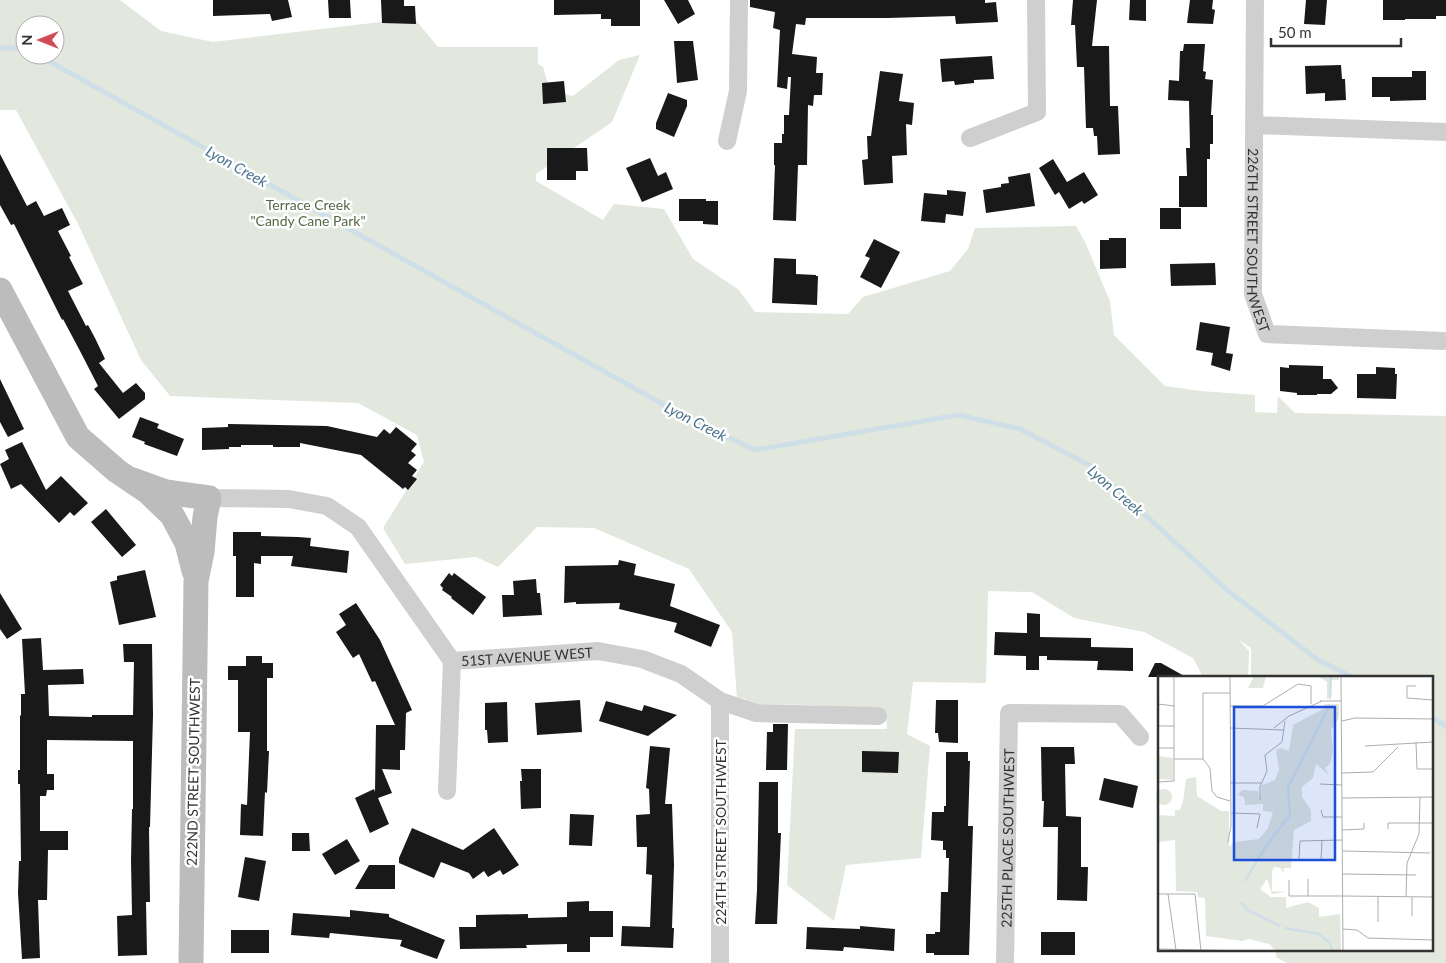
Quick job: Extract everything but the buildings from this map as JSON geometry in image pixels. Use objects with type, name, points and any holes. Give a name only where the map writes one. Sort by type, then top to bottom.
[{"type":"street","points":[[727,141],[738,91],[739,0]]},
{"type":"street","points":[[970,138],[1037,112],[1036,0]]},
{"type":"street","name":"226TH STREET SOUTHWEST","points":[[1255,0],[1254,294],[1267,334],[1443,341]]},
{"type":"street","points":[[1254,125],[1446,132]]},
{"type":"street","name":"222ND STREET SOUTHWEST","points":[[0,290],[78,437],[117,471],[148,492],[172,515],[187,543],[196,581]]},
{"type":"street","name":"222ND STREET SOUTHWEST","points":[[130,479],[166,492],[209,498],[196,581],[191,963]]},
{"type":"street","name":"51ST AVENUE WEST","points":[[209,498],[289,499],[326,506],[358,527],[452,661],[598,651],[642,659],[681,674],[720,702],[756,713],[878,716]]},
{"type":"street","points":[[447,791],[452,661]]},
{"type":"street","name":"224TH STREET SOUTHWEST","points":[[720,702],[720,963]]},
{"type":"street","name":"225TH PLACE SOUTHWEST","points":[[1004,963],[1009,713],[1120,714],[1140,737]]},
{"type":"green space","name":"Terrace Creek \"Candy Cane Park\"","points":[[0,0],[120,0],[161,31],[213,42],[414,18],[438,47],[538,47],[538,64],[543,67],[550,91],[573,96],[619,60],[640,55],[612,122],[536,174],[536,181],[603,220],[614,204],[664,209],[693,259],[739,290],[755,312],[848,314],[863,297],[950,271],[968,249],[975,228],[1076,226],[1085,242],[1110,301],[1114,335],[1165,386],[1255,395],[1255,412],[1277,413],[1278,396],[1295,413],[1446,416],[1446,963],[1287,963],[1276,957],[1276,950],[1434,950],[1434,676],[1251,676],[1251,648],[1239,640],[1249,651],[1248,676],[1202,676],[1193,658],[1144,632],[1074,618],[1032,592],[988,591],[986,683],[913,682],[907,734],[930,746],[921,858],[846,865],[834,921],[787,885],[795,729],[887,729],[886,711],[812,705],[746,704],[746,699],[737,698],[732,632],[689,569],[594,528],[537,527],[498,567],[476,557],[405,564],[383,528],[424,462],[417,435],[358,403],[170,396],[141,360],[78,224],[16,110],[0,110]]},
{"type":"waterway","name":"Lyon Creek","points":[[0,48],[15,48]]},
{"type":"waterway","name":"Lyon Creek","points":[[56,65],[684,416],[755,450],[958,415],[1020,429],[1093,467],[1227,590],[1318,660],[1350,676]]},
{"type":"waterway","name":"Lyon Creek","points":[[1434,719],[1446,726]]}]
